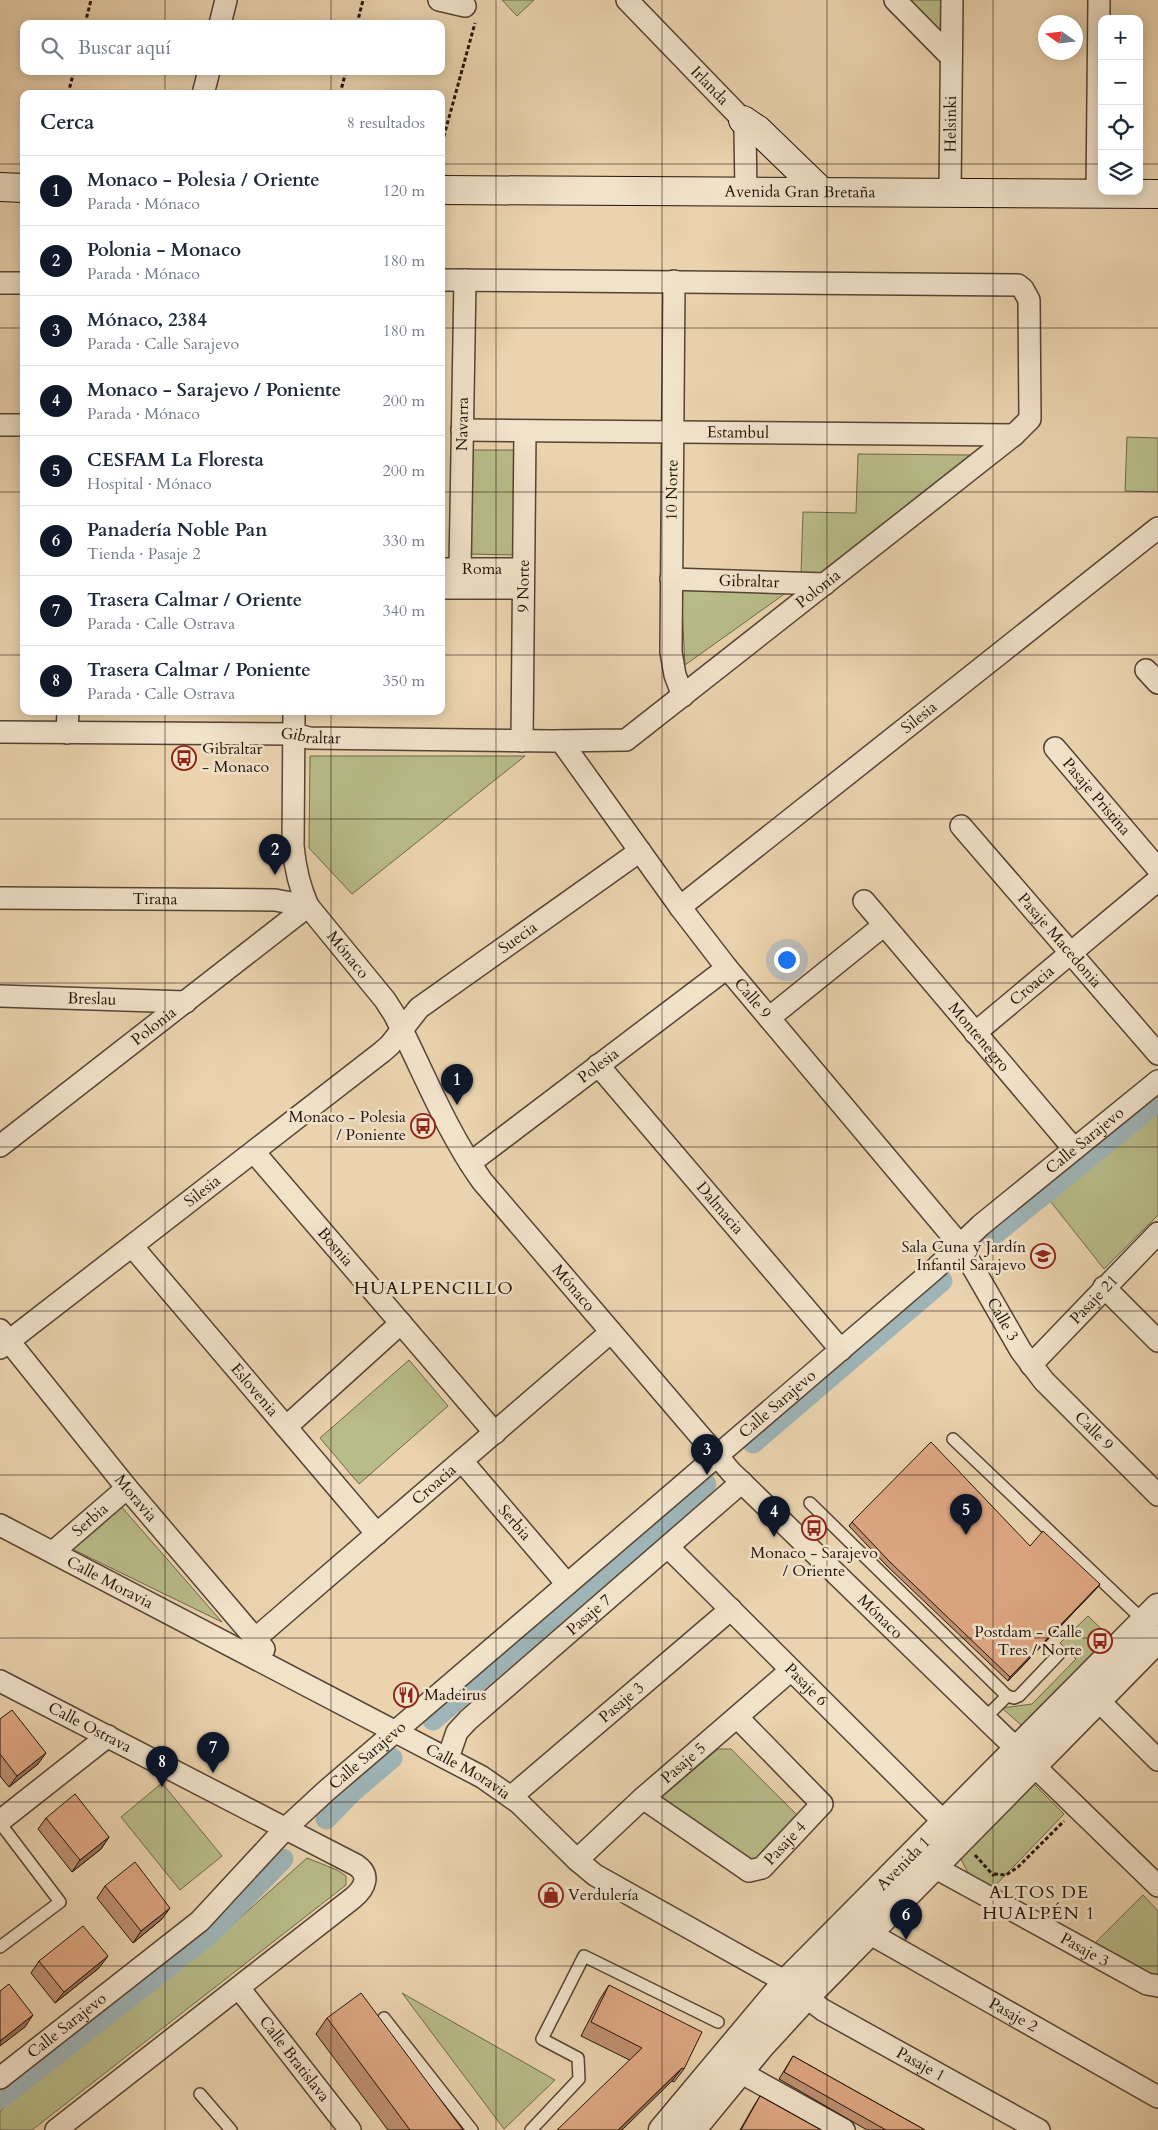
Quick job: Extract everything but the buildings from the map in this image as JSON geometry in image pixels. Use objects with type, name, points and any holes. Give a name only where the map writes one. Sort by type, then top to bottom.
[{"type":"main road","points":[[742,120],[758,130],[822,192]]},
{"type":"main road","points":[[0,187],[20,188]]},
{"type":"main road","name":"Avenida Gran Bretaña","points":[[445,190],[1158,194]]},
{"type":"street","points":[[221,20],[224,0]]},
{"type":"street","points":[[440,0],[470,15]]},
{"type":"street","name":"Irlanda","points":[[627,0],[742,120],[745,130],[746,191]]},
{"type":"street","points":[[895,0],[951,57]]},
{"type":"street","name":"Helsinki","points":[[950,193],[952,0]]},
{"type":"street","points":[[1097,193],[1099,0]]},
{"type":"street","points":[[204,90],[208,75]]},
{"type":"street","points":[[445,280],[674,281]]},
{"type":"street","name":"Navarra","points":[[461,574],[465,280]]},
{"type":"street","name":"10 Norte","points":[[674,281],[671,652],[675,676],[684,696]]},
{"type":"street","name":"Polonia","points":[[622,741],[684,696],[826,584],[1014,435],[1030,419],[1029,300],[1024,289],[1018,285],[674,281]]},
{"type":"street","points":[[0,283],[20,283]]},
{"type":"street","points":[[0,425],[20,425]]},
{"type":"street","name":"Estambul","points":[[462,430],[1014,435]]},
{"type":"street","name":"9 Norte","points":[[522,741],[525,431]]},
{"type":"street","name":"Silesia","points":[[680,907],[1158,528]]},
{"type":"street","name":"Roma","points":[[445,585],[461,574],[523,578]]},
{"type":"street","name":"Gibraltar","points":[[671,579],[826,584]]},
{"type":"street","points":[[68,715],[68,732]]},
{"type":"street","name":"Mónaco","points":[[294,715],[294,863],[308,906],[385,1000],[402,1030],[440,1112],[470,1163],[717,1456],[1026,1757]]},
{"type":"street","name":"Gibraltar","points":[[0,732],[294,734],[308,738],[622,741]]},
{"type":"street","name":"Calle 9","points":[[561,741],[680,907],[727,968],[960,1245]]},
{"type":"street","name":"Pasaje Pristina","points":[[1055,748],[1158,869]]},
{"type":"street","name":"Pasaje Macedonia","points":[[961,826],[1158,1054]]},
{"type":"street","name":"Suecia","points":[[402,1030],[419,1008],[640,851]]},
{"type":"street","name":"Croacia","points":[[975,1033],[1158,880]]},
{"type":"street","name":"Tirana","points":[[0,898],[275,900],[308,906]]},
{"type":"street","name":"Montenegro","points":[[864,901],[883,926],[1074,1149]]},
{"type":"street","name":"Polonia","points":[[0,1146],[308,906]]},
{"type":"street","points":[[768,1018],[883,926]]},
{"type":"street","name":"Polesia","points":[[470,1163],[727,968]]},
{"type":"street","name":"Breslau","points":[[0,996],[186,1002]]},
{"type":"street","name":"Silesia","points":[[3,1340],[132,1246],[254,1152],[382,1052],[402,1030]]},
{"type":"street","name":"Dalmacia","points":[[598,1066],[841,1350]]},
{"type":"street","name":"Calle Sarajevo","points":[[0,2078],[200,1921],[286,1828],[326,1791],[841,1350],[981,1225],[1158,1080]]},
{"type":"street","name":"Bosnia","points":[[254,1152],[495,1433]]},
{"type":"street","name":"Pasaje 21","points":[[1031,1365],[1158,1233]]},
{"type":"street","name":"Calle 3","points":[[960,1245],[1012,1337],[1031,1365]]},
{"type":"street","name":"Eslovenia","points":[[132,1246],[377,1534]]},
{"type":"street","points":[[1104,1287],[1158,1341]]},
{"type":"street","points":[[286,1427],[401,1323]]},
{"type":"street","name":"Croacia","points":[[256,1638],[612,1332]]},
{"type":"street","name":"Moravia","points":[[3,1340],[256,1638],[271,1665]]},
{"type":"street","name":"Calle 9","points":[[1031,1365],[1056,1395],[1158,1495]]},
{"type":"street","name":"Serbia","points":[[462,1461],[567,1584]]},
{"type":"street","name":"Pasaje 7","points":[[448,1758],[456,1732],[468,1720],[742,1482]]},
{"type":"street","name":"Serbia","points":[[53,1552],[127,1488]]},
{"type":"street","name":"Calle Moravia","points":[[0,1525],[448,1758],[512,1796],[577,1860],[605,1881],[796,1990]]},
{"type":"street","name":"Pasaje 6","points":[[668,1547],[953,1831]]},
{"type":"street","name":"Pasaje 3","points":[[512,1796],[730,1609]]},
{"type":"street","name":"Avenida 1","points":[[1026,1757],[1098,1700],[1155,1630]]},
{"type":"street","name":"Avenida 1","points":[[662,2130],[796,1990],[1026,1757],[1155,1630]]},
{"type":"street","name":"Pasaje 5","points":[[577,1860],[642,1798],[792,1670]]},
{"type":"street","name":"Calle Ostrava","points":[[0,1681],[286,1828]]},
{"type":"street","points":[[1098,1700],[1158,1760]]},
{"type":"street","name":"Pasaje 4","points":[[642,1798],[749,1870],[762,1868],[822,1804],[737,1717]]},
{"type":"street","points":[[0,1822],[108,1736]]},
{"type":"street","points":[[1026,1757],[1158,1886]]},
{"type":"street","points":[[56,2130],[363,1889],[365,1883],[364,1872],[360,1868],[286,1828]]},
{"type":"street","name":"Avenida 1","points":[[692,2130],[740,2072],[796,1990],[869,1933],[934,1867],[953,1831]]},
{"type":"street","name":"Pasaje 3","points":[[934,1867],[1147,1984],[1158,1986]]},
{"type":"street","name":"Pasaje 2","points":[[869,1933],[1158,2097]]},
{"type":"street","name":"Calle Bratislava","points":[[239,1988],[350,2130]]},
{"type":"street","name":"Pasaje 1","points":[[796,1990],[823,2010],[1039,2130]]},
{"type":"street","points":[[740,2072],[844,2130]]},
{"type":"lane","points":[[952,1439],[1155,1630]]},
{"type":"lane","points":[[810,1502],[1007,1696],[1014,1698],[1020,1696],[1059,1654]]},
{"type":"lane","points":[[985,1718],[1007,1696]]},
{"type":"lane","points":[[0,1822],[60,1902],[0,1947]]},
{"type":"lane","points":[[531,2130],[579,2079],[578,2058],[542,2039],[584,1956],[718,2022]]},
{"type":"lane","points":[[384,2018],[472,2130]]},
{"type":"lane","points":[[200,2094],[231,2130]]},
{"type":"path","points":[[86,20],[91,0]]},
{"type":"path","points":[[358,20],[363,0]]},
{"type":"path","points":[[445,129],[470,15]]},
{"type":"path","points":[[69,90],[73,75]]},
{"type":"path","points":[[341,90],[345,75]]},
{"type":"path","points":[[953,1831],[994,1874],[1006,1875],[1018,1867],[1077,1807]]},
{"type":"path","points":[[991,1898],[994,1874]]},
{"type":"green space","points":[[502,0],[534,0],[517,16]]},
{"type":"green space","points":[[908,0],[942,0],[942,33]]},
{"type":"green space","points":[[1127,437],[1158,438],[1158,492],[1125,491]]},
{"type":"green space","points":[[470,450],[515,450],[514,555],[469,554]]},
{"type":"green space","points":[[858,454],[970,455],[819,574],[801,574],[803,512],[856,513]]},
{"type":"green space","points":[[797,585],[685,665],[681,590]]},
{"type":"green space","points":[[310,756],[525,756],[352,894],[309,848]]},
{"type":"green space","points":[[1158,1095],[1158,1215],[1104,1269],[1043,1192]]},
{"type":"green space","points":[[409,1360],[448,1406],[359,1484],[320,1438]]},
{"type":"green space","points":[[119,1504],[222,1622],[68,1547]]},
{"type":"green space","points":[[1088,1616],[1116,1643],[1035,1725],[1021,1725],[1002,1708],[1032,1704],[1076,1659],[1060,1643]]},
{"type":"green space","points":[[718,1749],[731,1749],[799,1817],[796,1828],[749,1864],[655,1803]]},
{"type":"green space","points":[[1032,1782],[1064,1814],[991,1890],[969,1875],[960,1857]]},
{"type":"green space","points":[[162,1783],[222,1856],[180,1890],[121,1817]]},
{"type":"green space","points":[[307,1858],[337,1870],[346,1876],[346,1885],[32,2130],[0,2130],[0,2111],[214,1941]]},
{"type":"green space","points":[[1143,1895],[1158,1911],[1158,1977],[1145,1976],[1092,1946]]},
{"type":"green space","points":[[402,1993],[555,2080],[504,2129]]},
{"type":"waterway","points":[[991,1237],[1158,1101]]},
{"type":"waterway","points":[[753,1443],[942,1281]]},
{"type":"waterway","points":[[433,1720],[706,1484]]},
{"type":"waterway","points":[[326,1819],[352,1792],[392,1758]]},
{"type":"waterway","points":[[0,2099],[211,1933],[283,1859]]},
{"type":"place","name":"Gibraltar - Monaco","points":[[184,758]]},
{"type":"place","name":"Polonia - Monaco","points":[[275,875]]},
{"type":"place","name":"Monaco - Polesia / Oriente","points":[[457,1105]]},
{"type":"place","name":"Monaco - Polesia / Poniente","points":[[423,1126]]},
{"type":"place","name":"Sala Cuna y Jardín Infantil Sarajevo","points":[[1043,1256]]},
{"type":"place","name":"Mónaco, 2384","points":[[707,1475]]},
{"type":"place","name":"Monaco - Sarajevo / Oriente","points":[[814,1528]]},
{"type":"place","name":"CESFAM La Floresta","points":[[966,1535]]},
{"type":"place","name":"Monaco - Sarajevo / Poniente","points":[[774,1537]]},
{"type":"place","name":"Postdam - Calle Tres / Norte","points":[[1100,1641]]},
{"type":"place","name":"Madeirus","points":[[406,1695]]},
{"type":"place","name":"Trasera Calmar / Oriente","points":[[213,1773]]},
{"type":"place","name":"Trasera Calmar / Poniente","points":[[162,1787]]},
{"type":"place","name":"Verdulería","points":[[551,1895]]},
{"type":"place","name":"Panadería Noble Pan","points":[[906,1940]]},
{"type":"district","name":"HUALPENCILLO","points":[[434,1288]]},
{"type":"district","name":"ALTOS DE HUALPÉN 1","points":[[1039,1902]]}]
